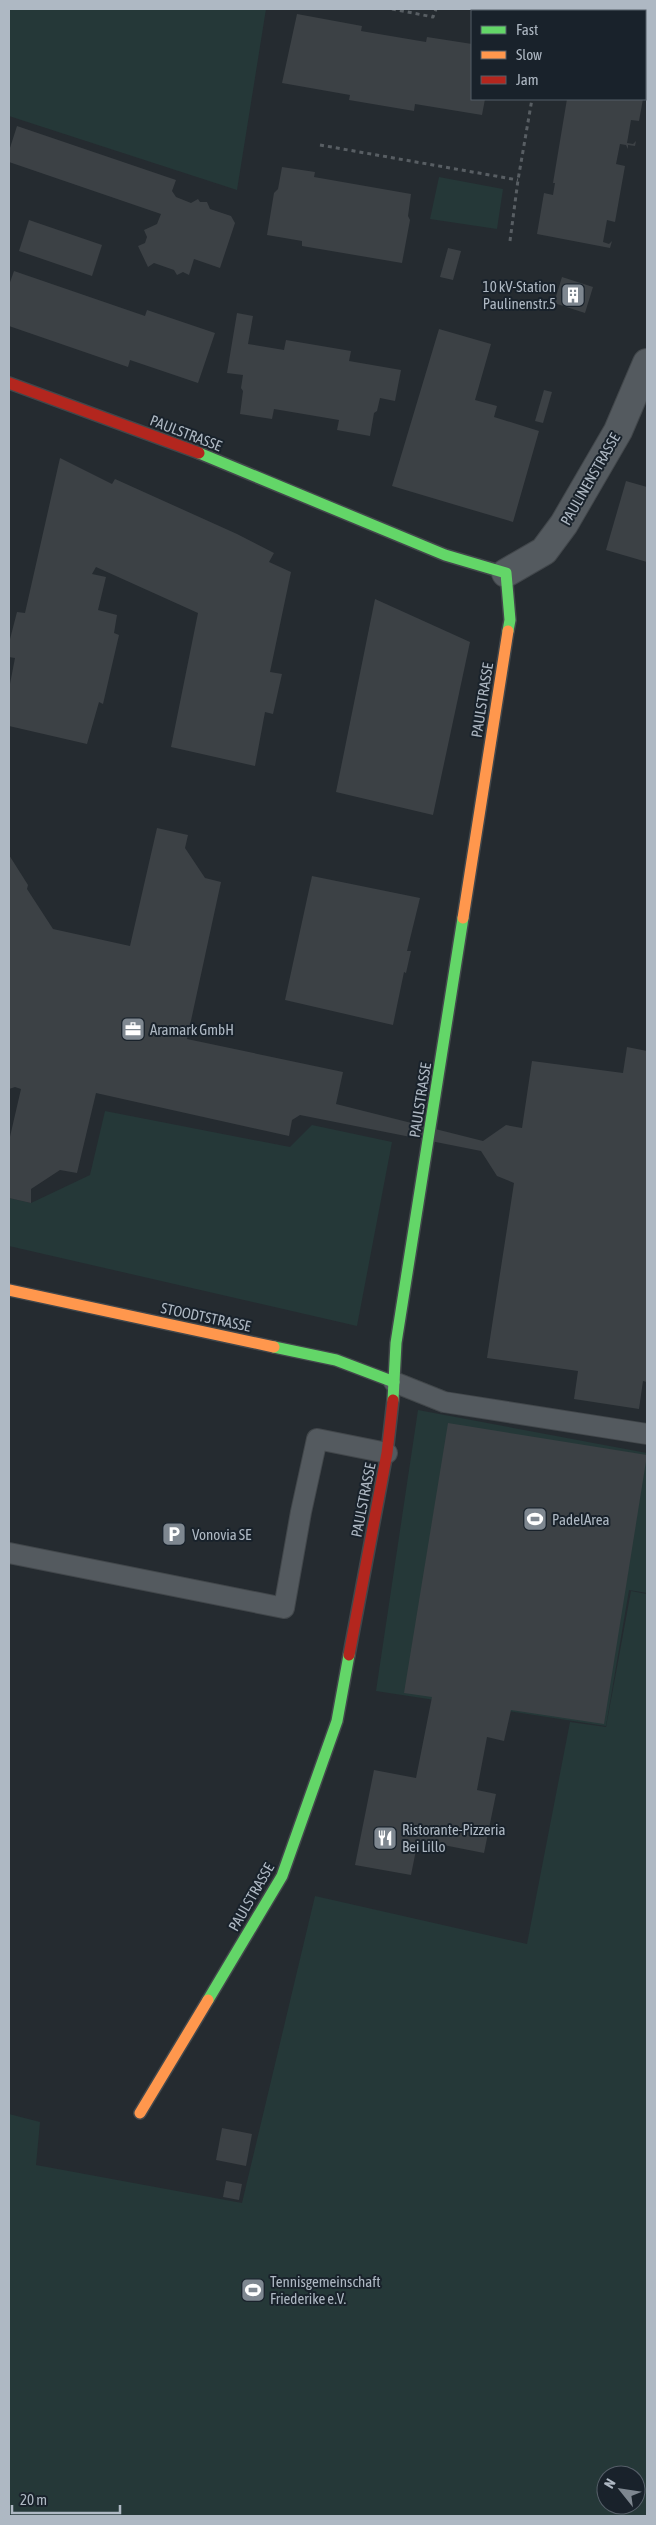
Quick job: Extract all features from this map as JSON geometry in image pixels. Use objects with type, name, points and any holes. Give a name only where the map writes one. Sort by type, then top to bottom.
[{"type":"street","name":"PAULINENSTRASSE","points":[[506,573],[544,551],[564,524],[618,431],[647,363]]},
{"type":"street","name":"PAULSTRASSE","points":[[9,383],[184,447],[445,555],[506,573],[510,620],[396,1343],[387,1453],[337,1721],[282,1876],[140,2113]]},
{"type":"street","name":"STOODTSTRASSE","points":[[9,1290],[336,1360],[394,1382]]},
{"type":"lane","points":[[394,1382],[444,1402],[647,1434]]},
{"type":"lane","points":[[9,1553],[284,1608],[301,1512],[317,1438],[387,1453]]},
{"type":"path","points":[[392,9],[433,17],[436,9]]},
{"type":"path","points":[[486,9],[505,10]]},
{"type":"path","points":[[510,241],[532,100]]},
{"type":"path","points":[[320,145],[518,180]]},
{"type":"shaded area","points":[[9,9],[266,9],[237,190],[9,116]]},
{"type":"shaded area","points":[[439,177],[503,189],[497,229],[430,219]]},
{"type":"shaded area","points":[[105,1111],[290,1147],[312,1125],[392,1142],[357,1326],[9,1246],[9,1198],[31,1203],[90,1175]]},
{"type":"shaded area","name":"PadelArea","points":[[418,1410],[647,1453],[647,1593],[629,1590],[606,1726],[376,1691]]},
{"type":"shaded area","name":"Tennisgemeinschaft Friederike e.V.","points":[[631,1591],[647,1594],[647,2516],[9,2516],[9,2114],[40,2122],[36,2165],[242,2203],[315,1896],[527,1944],[570,1722],[606,1727]]},
{"type":"building","points":[[297,14],[362,26],[361,31],[426,42],[427,37],[471,44],[471,100],[485,100],[482,115],[415,104],[414,111],[349,100],[350,95],[282,83]]},
{"type":"building","points":[[567,100],[643,100],[639,121],[631,120],[627,143],[633,144],[636,141],[635,146],[628,145],[628,149],[626,145],[620,144],[616,164],[625,166],[615,222],[607,220],[603,242],[609,244],[612,241],[610,248],[537,234],[544,193],[553,195],[555,183],[553,183]]},
{"type":"building","points":[[17,126],[176,180],[172,191],[176,197],[191,203],[198,199],[200,202],[207,202],[210,209],[231,216],[235,223],[220,268],[194,259],[189,275],[183,272],[177,275],[174,270],[154,263],[148,267],[138,246],[145,243],[147,237],[144,230],[157,224],[161,214],[9,162],[9,151]]},
{"type":"building","points":[[282,167],[315,172],[314,177],[411,194],[408,216],[410,220],[402,263],[302,246],[302,241],[267,235],[274,193],[278,189]]},
{"type":"building","points":[[29,220],[102,245],[92,276],[19,251]]},
{"type":"building","points":[[448,248],[461,251],[453,280],[440,277]]},
{"type":"building","points":[[14,271],[145,316],[147,310],[215,333],[198,383],[130,360],[128,367],[9,326],[9,285]]},
{"type":"building","name":"10 kV-Station Paulinenstr.5","points":[[562,277],[593,287],[585,313],[554,303]]},
{"type":"building","points":[[237,313],[253,316],[248,344],[284,350],[286,340],[351,351],[349,361],[401,370],[395,401],[380,398],[377,411],[374,413],[370,436],[337,430],[339,420],[274,409],[272,419],[240,414],[243,375],[227,373]]},
{"type":"building","points":[[439,329],[491,344],[475,400],[497,406],[494,417],[539,431],[513,522],[392,486]]},
{"type":"building","points":[[544,390],[552,392],[543,423],[535,421]]},
{"type":"building","points":[[60,458],[112,484],[115,479],[237,534],[274,553],[269,562],[291,572],[270,672],[282,674],[273,714],[265,712],[255,766],[171,747],[198,613],[96,567],[92,574],[106,577],[98,610],[117,615],[114,633],[119,635],[103,704],[99,702],[87,744],[9,726],[9,689],[15,658],[9,657],[9,643],[17,612],[25,613]]},
{"type":"building","points":[[626,481],[647,487],[647,562],[606,550]]},
{"type":"building","points":[[375,599],[470,642],[433,815],[336,792]]},
{"type":"building","points":[[157,828],[188,835],[185,848],[205,878],[221,882],[187,1039],[343,1072],[336,1104],[483,1141],[506,1125],[522,1128],[532,1061],[623,1073],[627,1047],[647,1051],[647,1382],[643,1381],[639,1409],[574,1399],[578,1371],[487,1358],[514,1183],[497,1176],[481,1151],[300,1115],[292,1120],[289,1136],[96,1093],[77,1173],[60,1170],[31,1189],[31,1203],[9,1198],[9,1141],[21,1089],[15,1087],[9,1089],[9,855],[28,885],[27,889],[53,929],[130,946]]},
{"type":"building","points":[[312,876],[420,898],[407,951],[411,951],[406,973],[404,972],[393,1025],[285,1000]]},
{"type":"building","name":"PadelArea","points":[[448,1423],[647,1455],[604,1724],[511,1710],[504,1741],[487,1737],[477,1790],[496,1794],[484,1853],[418,1840],[411,1875],[355,1865],[374,1770],[416,1778],[432,1697],[404,1693]]},
{"type":"building","points":[[222,2128],[252,2134],[246,2166],[216,2160]]},
{"type":"building","points":[[226,2181],[242,2184],[239,2200],[223,2197]]},
{"type":"traffic: fast","points":[[199,453],[445,555],[506,573],[510,620],[508,631]]},
{"type":"traffic: fast","points":[[393,1400],[396,1343],[463,918]]},
{"type":"traffic: fast","points":[[274,1347],[336,1360],[394,1382]]},
{"type":"traffic: fast","points":[[208,2000],[282,1876],[337,1721],[349,1655]]},
{"type":"traffic: slow","points":[[463,918],[508,631]]},
{"type":"traffic: slow","points":[[9,1290],[274,1347]]},
{"type":"traffic: slow","points":[[140,2113],[208,2000]]},
{"type":"traffic: jam","points":[[9,383],[199,453]]},
{"type":"traffic: jam","points":[[349,1655],[387,1453],[393,1400]]},
{"type":"place","name":"10 kV-Station Paulinenstr.5","points":[[573,295]]},
{"type":"place","name":"Aramark GmbH","points":[[133,1029]]},
{"type":"place","name":"PadelArea","points":[[535,1519]]},
{"type":"place","name":"Vonovia SE","points":[[174,1534]]},
{"type":"place","name":"Ristorante-Pizzeria Bei Lillo","points":[[385,1838]]},
{"type":"place","name":"Tennisgemeinschaft Friederike e.V.","points":[[253,2290]]}]
